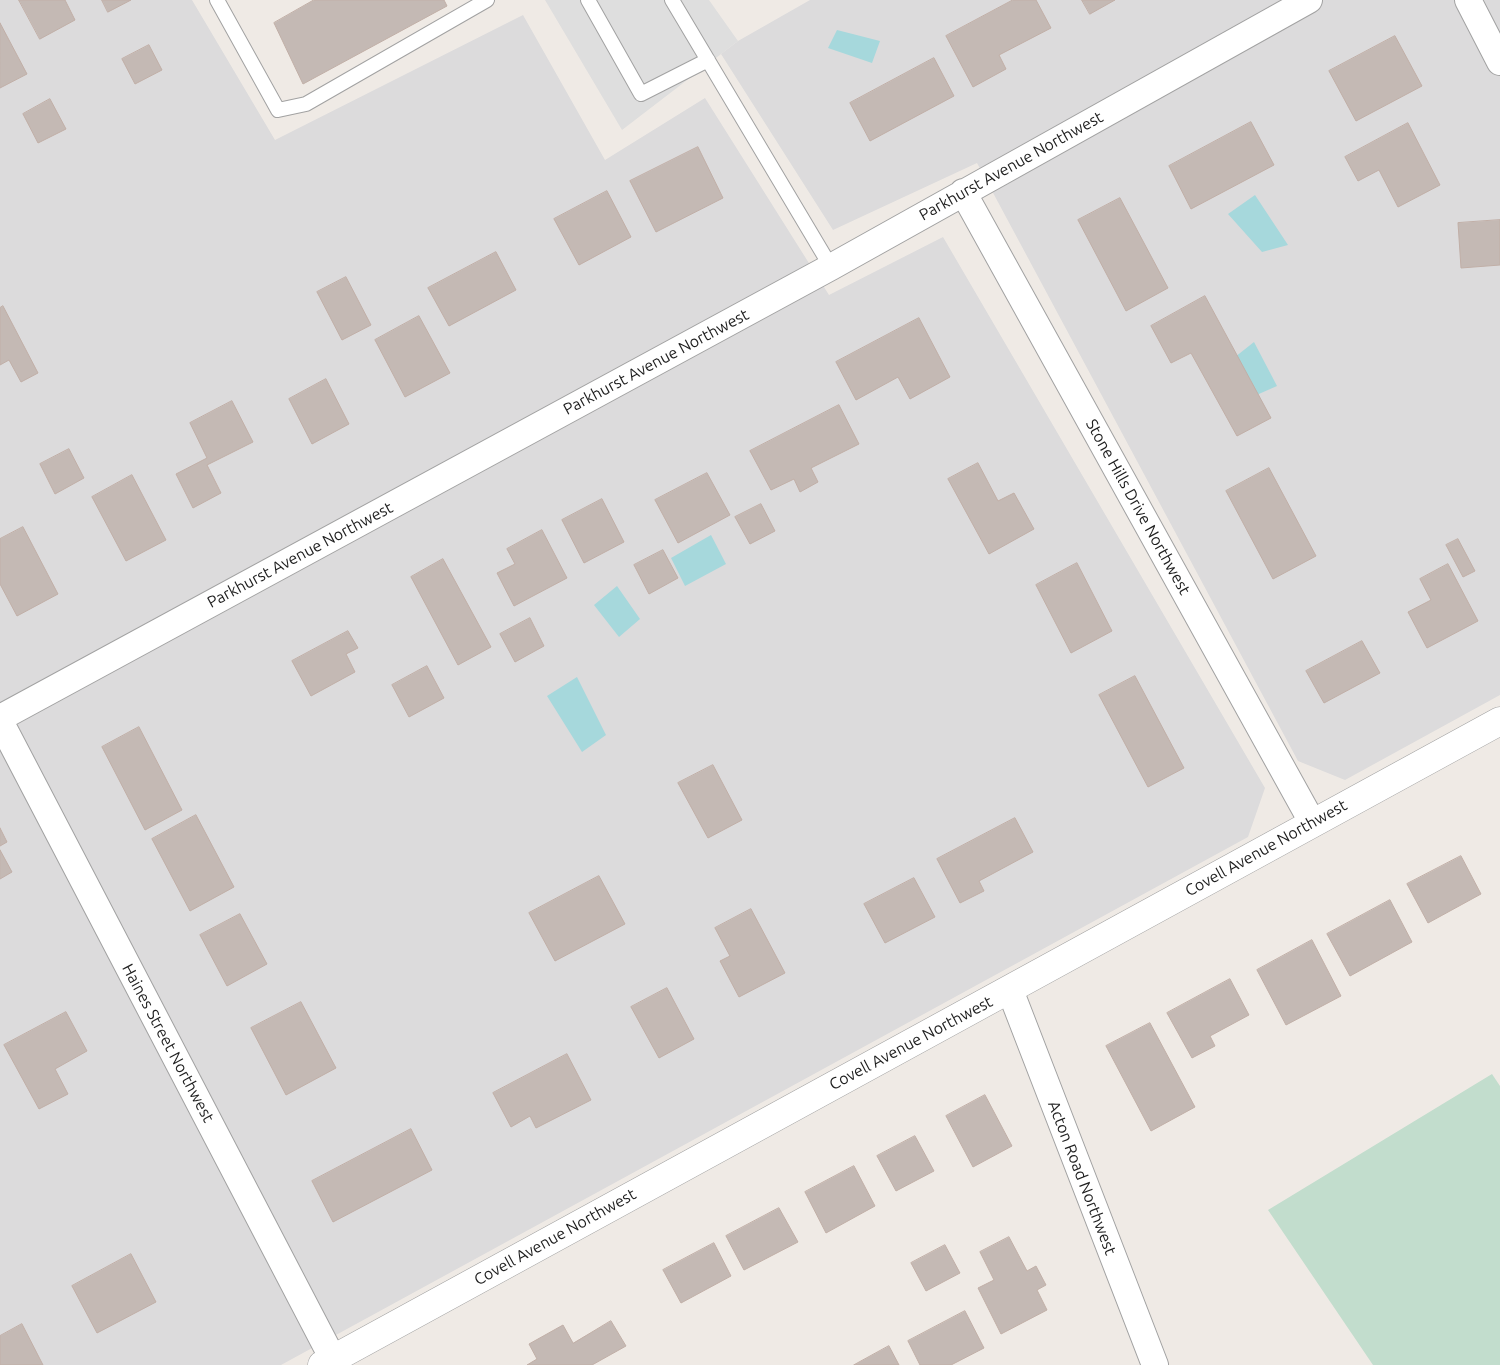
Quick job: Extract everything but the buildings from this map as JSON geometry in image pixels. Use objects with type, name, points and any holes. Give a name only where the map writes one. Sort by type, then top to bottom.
[{"type":"street","name":"Parkhurst Avenue Northwest","points":[[0,719],[831,267],[1309,0]]},
{"type":"street","points":[[1468,0],[1500,62]]},
{"type":"street","name":"Stone Hills Drive Northwest","points":[[963,192],[1312,822]]},
{"type":"street","name":"Haines Street Northwest","points":[[0,719],[330,1363]]},
{"type":"street","name":"Covell Avenue Northwest","points":[[330,1363],[750,1130],[1010,990],[1312,822],[1500,721]]},
{"type":"street","name":"Acton Road Northwest","points":[[1010,990],[1152,1364]]},
{"type":"lane","points":[[218,0],[278,110],[306,104],[487,0]]},
{"type":"lane","points":[[588,0],[641,94],[708,60]]},
{"type":"lane","points":[[672,0],[831,267]]},
{"type":"shaded area","points":[[0,0],[192,0],[275,140],[523,15],[605,160],[705,98],[829,295],[943,237],[1265,788],[1248,837],[281,1365],[0,1365]]},
{"type":"shaded area","points":[[545,0],[709,0],[738,41],[622,130]]},
{"type":"shaded area","points":[[810,0],[1500,0],[1500,695],[1345,780],[1298,761],[977,163],[833,230],[721,54],[738,41]]},
{"type":"green space","points":[[1492,1074],[1500,1086],[1500,1365],[1373,1365],[1268,1210]]},
{"type":"water","points":[[837,30],[880,41],[872,63],[828,48]]},
{"type":"water","points":[[1255,195],[1288,245],[1262,252],[1228,214]]},
{"type":"water","points":[[1254,342],[1277,386],[1252,397],[1230,361]]},
{"type":"water","points":[[711,535],[726,564],[685,586],[671,558]]},
{"type":"water","points":[[617,586],[640,619],[619,637],[594,605]]},
{"type":"water","points":[[577,677],[606,735],[582,752],[547,696]]}]
